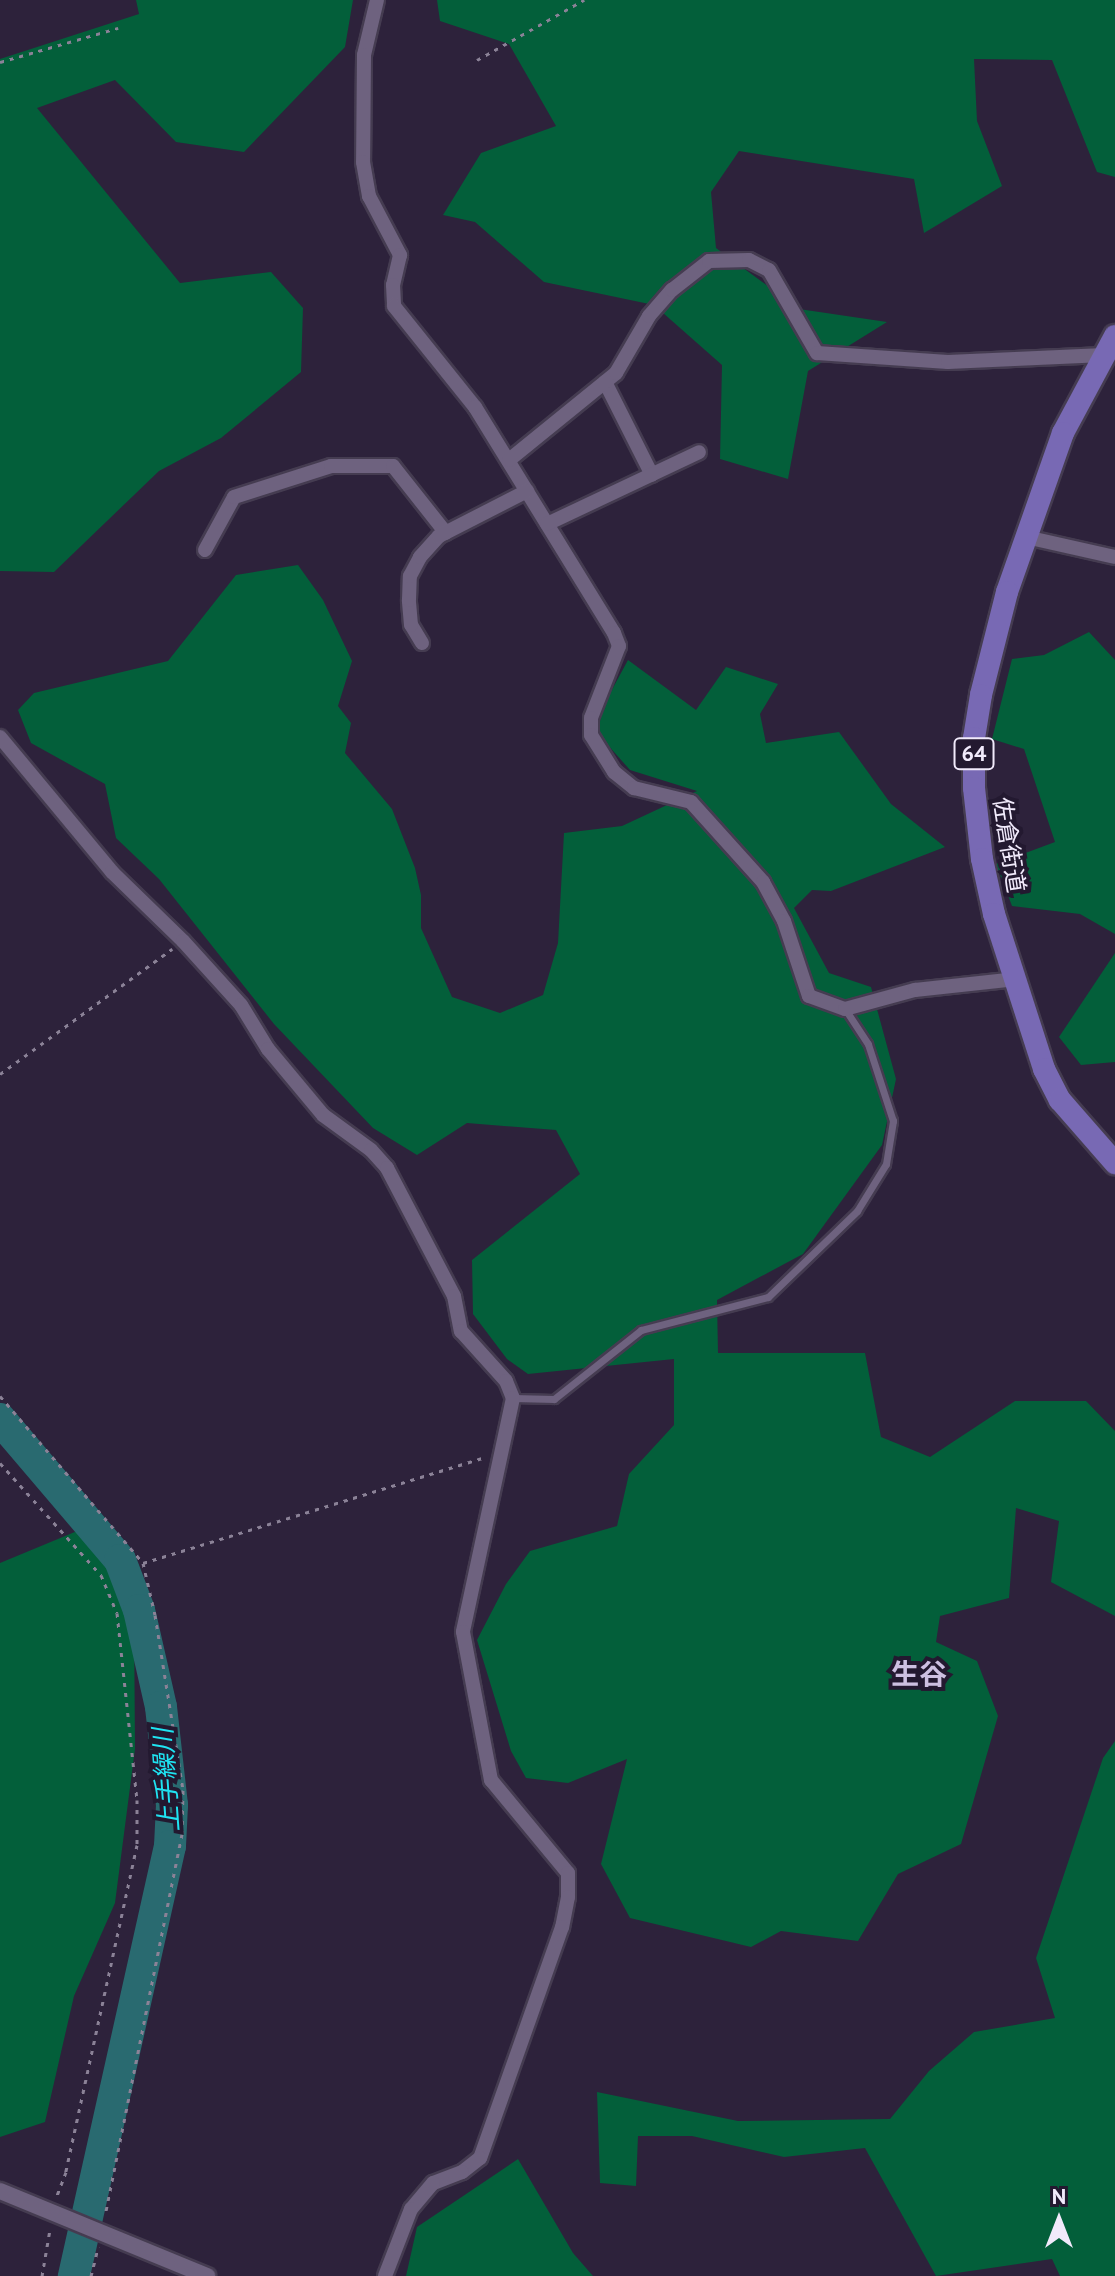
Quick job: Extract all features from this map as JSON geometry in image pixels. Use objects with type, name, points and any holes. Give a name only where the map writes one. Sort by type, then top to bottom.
[{"type":"main road","name":"佐倉街道","points":[[1110,346],[1063,433],[993,644],[974,738],[974,788],[982,859],[994,914],[1044,1069],[1060,1100],[1115,1163]]},
{"type":"street","points":[[377,0],[364,55],[363,162],[369,196],[400,255],[393,285],[394,306],[475,407],[619,646],[591,718],[591,735],[614,772],[634,788],[691,802],[763,882],[784,921],[809,996],[845,1009],[915,990],[1016,979]]},
{"type":"street","points":[[509,460],[616,373],[656,308],[672,290],[709,261],[749,260],[769,270],[817,353],[948,362],[1110,346]]},
{"type":"street","points":[[605,382],[652,475]]},
{"type":"street","points":[[547,524],[699,452]]},
{"type":"street","points":[[205,550],[234,497],[331,466],[393,466],[446,533]]},
{"type":"street","points":[[422,643],[411,625],[410,576],[420,557],[446,533],[527,491]]},
{"type":"street","points":[[1026,537],[1115,557]]},
{"type":"street","points":[[0,737],[112,872],[183,941],[241,1005],[268,1049],[323,1115],[371,1150],[387,1168],[454,1296],[461,1331],[506,1381],[513,1398],[463,1632],[491,1780],[568,1873],[568,1897],[562,1927],[480,2158],[462,2172],[433,2183],[411,2209],[385,2276]]},
{"type":"street","points":[[0,2191],[102,2230],[207,2276]]},
{"type":"lane","points":[[513,1398],[554,1399],[641,1330],[768,1297],[857,1211],[886,1164],[893,1121],[868,1044],[845,1009]]},
{"type":"path","points":[[477,60],[584,0]]},
{"type":"path","points":[[0,62],[118,28]]},
{"type":"path","points":[[0,1074],[183,941]]},
{"type":"path","points":[[0,1396],[143,1563],[155,1615],[183,1790],[182,1834],[91,2276]]},
{"type":"path","points":[[143,1563],[503,1452]]},
{"type":"path","points":[[0,1463],[101,1575],[117,1613],[137,1800],[137,1845],[66,2172],[51,2211],[50,2245],[42,2276]]},
{"type":"green space","points":[[136,0],[353,0],[345,47],[244,152],[176,142],[115,80],[37,108],[180,283],[271,272],[303,308],[301,372],[221,438],[159,471],[54,572],[0,571],[0,59],[139,14]]},
{"type":"green space","points":[[437,0],[1115,0],[1115,177],[1097,172],[1052,60],[974,59],[977,121],[1002,186],[924,233],[914,179],[739,151],[711,192],[716,248],[799,309],[887,322],[808,371],[788,479],[720,459],[722,365],[654,305],[544,282],[475,222],[443,215],[481,153],[556,126],[509,44],[440,21]]},
{"type":"green space","points":[[298,565],[323,600],[352,661],[338,706],[351,723],[345,753],[392,809],[415,868],[421,895],[421,928],[452,997],[500,1013],[543,995],[558,943],[564,833],[622,826],[697,791],[630,770],[598,734],[602,708],[628,660],[696,710],[726,667],[778,684],[760,714],[766,743],[839,732],[891,804],[945,847],[831,891],[812,890],[794,908],[829,973],[871,987],[896,1079],[882,1145],[803,1254],[717,1300],[718,1353],[865,1353],[881,1437],[930,1457],[1015,1401],[1086,1401],[1115,1431],[1115,1616],[1051,1582],[1059,1521],[1016,1508],[1009,1598],[940,1616],[936,1642],[977,1661],[998,1716],[961,1844],[898,1874],[858,1941],[781,1931],[751,1947],[630,1918],[601,1864],[627,1759],[568,1783],[526,1778],[511,1751],[477,1640],[506,1584],[530,1551],[617,1526],[629,1474],[674,1425],[674,1359],[528,1374],[507,1359],[473,1314],[472,1260],[580,1174],[556,1130],[467,1123],[417,1155],[373,1128],[274,1024],[159,879],[116,838],[105,784],[31,743],[18,710],[34,693],[168,661],[236,575]]},
{"type":"green space","points":[[1089,632],[1115,660],[1115,934],[1080,914],[1012,906],[996,864],[1055,842],[1024,749],[992,739],[1012,659],[1044,655]]},
{"type":"green space","points":[[1115,953],[1115,1062],[1081,1065],[1059,1037]]},
{"type":"green space","points":[[82,1529],[134,1612],[135,1749],[115,1903],[74,1996],[45,2122],[0,2137],[0,1563]]},
{"type":"green space","points":[[1115,1741],[1115,2276],[1060,2276],[1052,2259],[936,2276],[865,2148],[784,2157],[692,2136],[638,2136],[636,2186],[600,2183],[597,2092],[738,2121],[890,2119],[929,2071],[974,2032],[1055,2018],[1036,1958],[1103,1758]]},
{"type":"green space","points":[[518,2159],[573,2253],[593,2276],[406,2276],[417,2227]]},
{"type":"waterway","name":"上手繰川","points":[[0,1419],[120,1560],[139,1610],[161,1707],[172,1805],[170,1846],[74,2276]]},
{"type":"district","name":"生谷","points":[[919,1674]]}]
